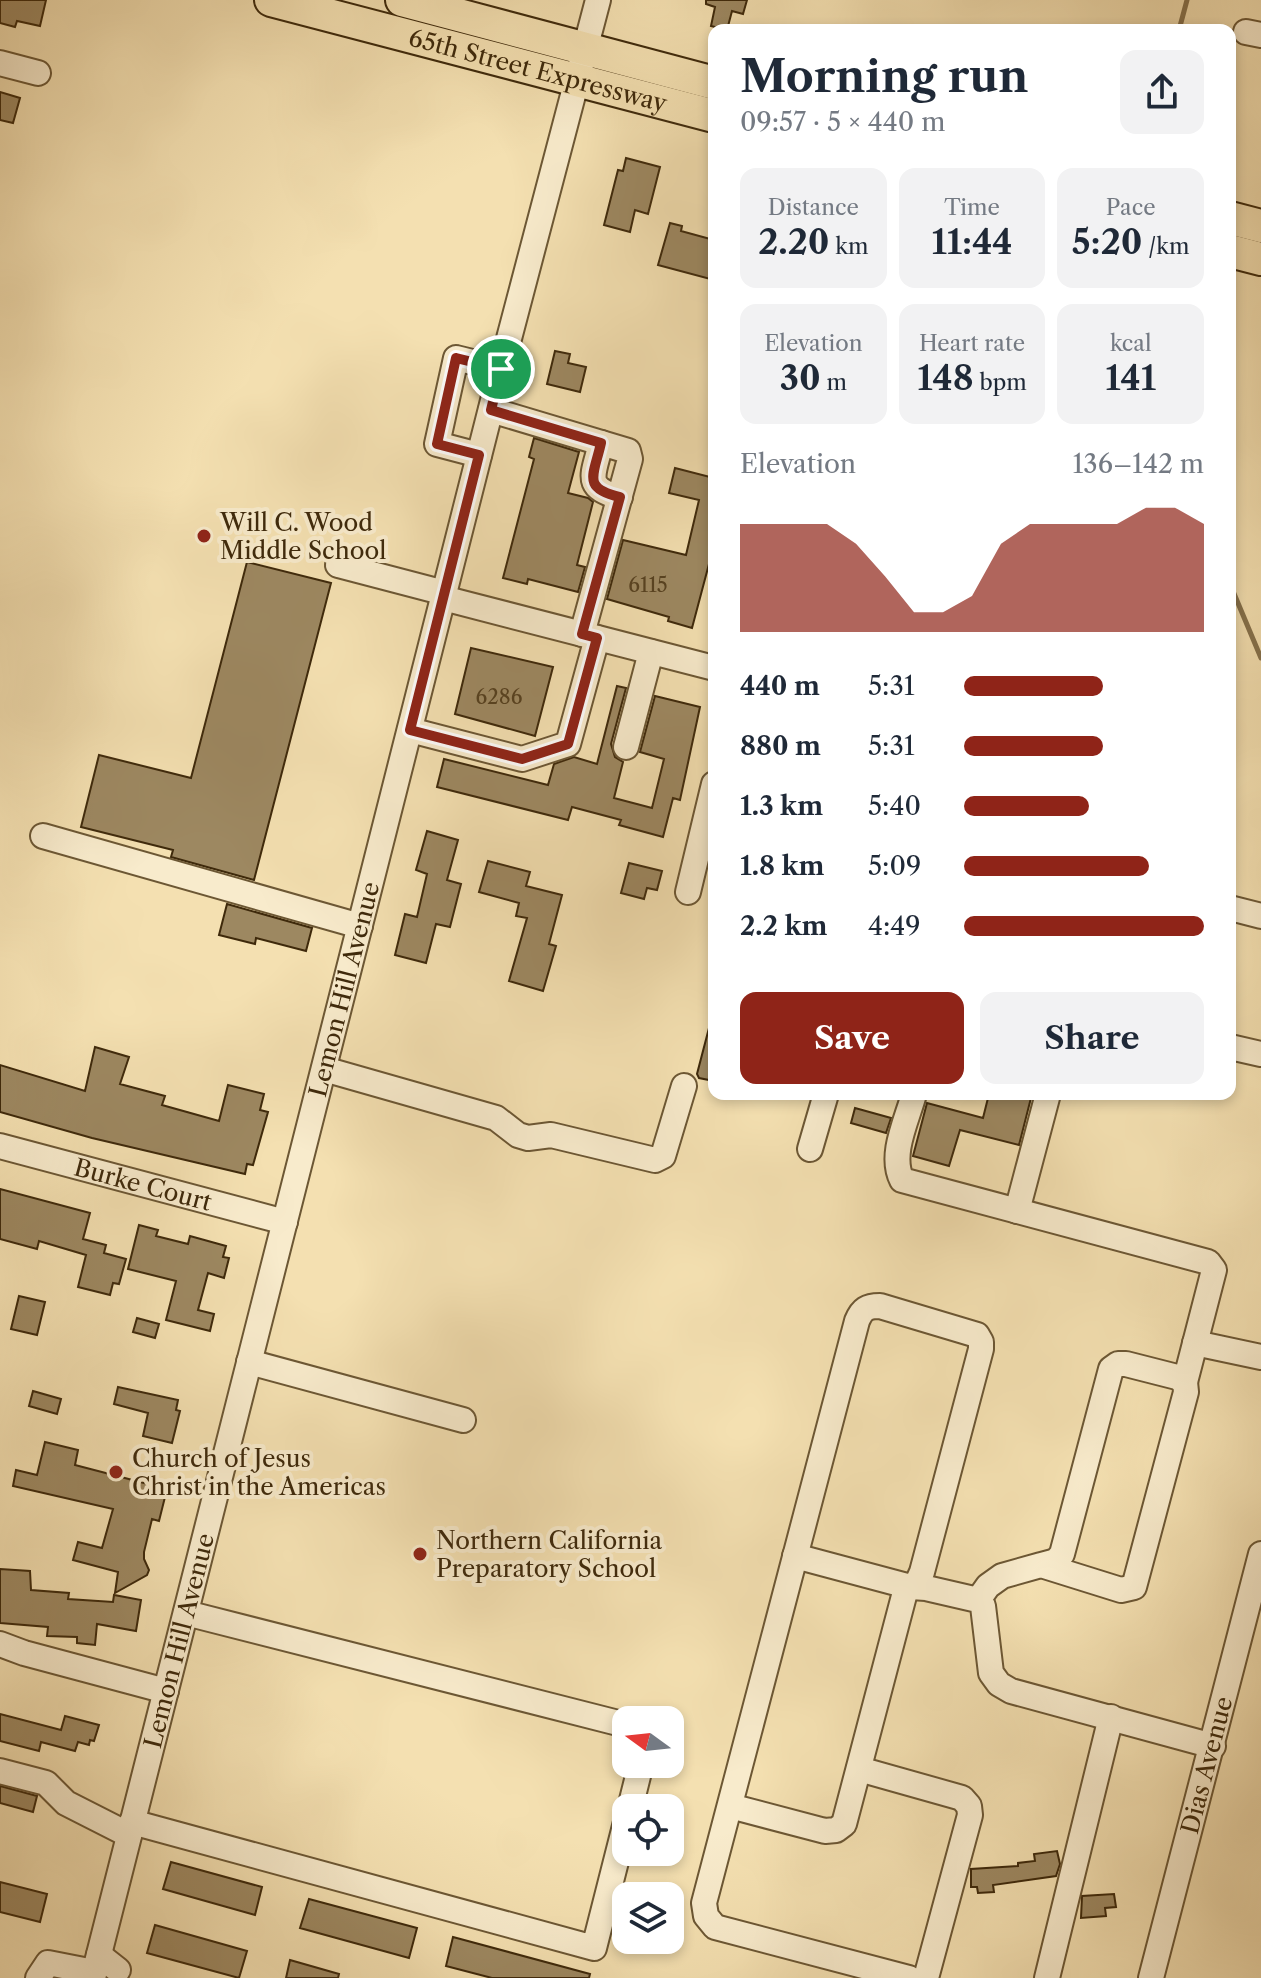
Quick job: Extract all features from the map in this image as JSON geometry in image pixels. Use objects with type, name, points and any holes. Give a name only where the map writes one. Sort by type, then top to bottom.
[{"type":"main road","name":"65th Street Expressway","points":[[271,0],[708,114]]},
{"type":"main road","name":"65th Street Expressway","points":[[402,0],[708,81]]},
{"type":"main road","points":[[1236,220],[1261,226]]},
{"type":"main road","points":[[1236,253],[1261,259]]},
{"type":"street","name":"Lemon Hill Avenue","points":[[101,1969],[131,1829],[479,455],[598,0]]},
{"type":"street","points":[[0,63],[38,73]]},
{"type":"street","points":[[479,455],[437,444],[456,358],[501,369]]},
{"type":"street","points":[[410,730],[522,759],[568,744],[620,497],[603,493],[595,487],[593,481],[601,443],[491,410]]},
{"type":"street","points":[[338,565],[708,666]]},
{"type":"street","points":[[626,747],[651,652]]},
{"type":"street","points":[[688,892],[708,809]]},
{"type":"street","points":[[43,836],[360,926]]},
{"type":"street","points":[[1236,910],[1261,916]]},
{"type":"street","points":[[1236,1048],[1261,1054]]},
{"type":"street","points":[[324,1069],[496,1118],[518,1135],[528,1138],[551,1135],[655,1160],[663,1156],[684,1086]]},
{"type":"street","points":[[810,1149],[824,1100]]},
{"type":"street","points":[[912,1100],[896,1158],[902,1180],[1208,1262],[1214,1270],[1185,1382],[1186,1392],[1134,1587],[1121,1590],[1041,1565]]},
{"type":"street","points":[[1017,1211],[1046,1100]]},
{"type":"street","name":"Burke Court","points":[[0,1146],[285,1222]]},
{"type":"street","points":[[730,1806],[825,1831],[836,1830],[844,1824],[905,1592],[918,1581],[922,1572],[981,1342],[971,1332],[880,1306],[870,1306],[861,1312],[704,1903],[706,1916],[715,1927],[909,1978]]},
{"type":"street","points":[[1195,1343],[1261,1357]]},
{"type":"street","points":[[249,1362],[463,1420]]},
{"type":"street","points":[[978,1600],[988,1586],[1002,1576],[1056,1561],[1062,1554],[1111,1369],[1118,1364],[1126,1364],[1177,1377],[1185,1382]]},
{"type":"street","name":"Dias Avenue","points":[[1151,1978],[1261,1554]]},
{"type":"street","points":[[795,1556],[911,1587],[978,1600],[983,1606],[991,1673],[999,1684],[1011,1691],[1213,1746]]},
{"type":"street","points":[[186,1613],[612,1721]]},
{"type":"street","points":[[0,1644],[166,1691]]},
{"type":"street","points":[[1047,1978],[1111,1717]]},
{"type":"street","points":[[859,1769],[962,1798],[969,1806],[970,1815],[926,1978]]},
{"type":"street","points":[[0,1771],[46,1783],[66,1803],[131,1829],[594,1948],[615,1866]]},
{"type":"street","points":[[38,1978],[48,1963],[101,1969]]},
{"type":"building","points":[[0,0],[46,0],[40,26],[17,21],[15,27],[0,23]]},
{"type":"building","points":[[706,0],[747,0],[743,14],[732,11],[729,24],[711,24],[715,7],[706,4]]},
{"type":"building","points":[[0,92],[20,98],[13,123],[0,120]]},
{"type":"building","points":[[626,158],[660,167],[648,214],[635,210],[630,232],[604,225],[618,170],[623,171]]},
{"type":"building","points":[[670,223],[682,226],[681,231],[708,238],[708,278],[658,265]]},
{"type":"building","points":[[555,351],[570,354],[568,363],[586,367],[580,392],[547,384]]},
{"type":"building","points":[[534,438],[579,452],[568,493],[593,502],[577,565],[585,567],[578,592],[528,579],[527,584],[503,578],[534,459],[529,457]]},
{"type":"building","points":[[675,468],[708,476],[708,568],[692,628],[668,621],[669,617],[607,599],[623,540],[686,555],[699,500],[669,493]]},
{"type":"building","points":[[247,562],[331,583],[254,880],[171,857],[173,850],[81,827],[99,755],[191,778]]},
{"type":"building","points":[[471,648],[553,667],[535,736],[455,714]]},
{"type":"building","points":[[617,686],[626,688],[611,744],[615,757],[623,762],[614,798],[652,808],[664,759],[640,752],[655,696],[700,707],[680,800],[673,798],[663,837],[619,825],[621,820],[572,807],[568,820],[437,787],[444,759],[548,785],[554,764],[574,757],[597,764]]},
{"type":"building","points":[[427,831],[458,840],[447,880],[461,884],[450,927],[436,924],[426,963],[395,955],[405,914],[417,917],[427,874],[416,870]]},
{"type":"building","points":[[488,861],[530,872],[526,886],[562,895],[549,944],[556,946],[543,991],[509,981],[527,918],[516,916],[519,903],[479,892]]},
{"type":"building","points":[[629,863],[662,871],[657,890],[647,888],[644,899],[621,893]]},
{"type":"building","points":[[227,904],[312,928],[306,951],[256,938],[255,944],[219,935]]},
{"type":"building","points":[[708,1032],[708,1080],[699,1078],[697,1074]]},
{"type":"building","points":[[95,1047],[129,1057],[120,1084],[165,1096],[162,1105],[219,1121],[228,1085],[264,1094],[260,1110],[268,1112],[253,1165],[247,1164],[245,1174],[92,1138],[0,1112],[0,1065],[85,1091]]},
{"type":"building","points":[[988,1100],[1030,1100],[1019,1145],[960,1130],[949,1166],[913,1156],[927,1103],[983,1118]]},
{"type":"building","points":[[855,1108],[891,1118],[886,1133],[851,1123]]},
{"type":"building","points":[[0,1189],[90,1213],[83,1239],[106,1245],[104,1253],[126,1259],[119,1284],[113,1283],[110,1295],[78,1287],[86,1255],[39,1241],[37,1249],[0,1239]]},
{"type":"building","points":[[139,1225],[158,1230],[156,1236],[188,1244],[190,1236],[226,1246],[223,1257],[229,1258],[224,1278],[208,1273],[198,1310],[214,1314],[210,1331],[166,1320],[176,1281],[128,1269]]},
{"type":"building","points":[[19,1296],[45,1302],[37,1335],[11,1329]]},
{"type":"building","points":[[137,1318],[159,1324],[155,1338],[133,1332]]},
{"type":"building","points":[[118,1387],[178,1400],[176,1410],[180,1411],[172,1443],[143,1436],[148,1413],[114,1404]]},
{"type":"building","points":[[33,1391],[61,1399],[57,1414],[29,1406]]},
{"type":"building","points":[[45,1442],[78,1450],[75,1465],[167,1489],[159,1521],[152,1519],[144,1552],[149,1570],[147,1575],[115,1593],[118,1572],[73,1560],[78,1542],[102,1548],[113,1509],[13,1486],[16,1470],[37,1475]]},
{"type":"building","points":[[0,1569],[30,1571],[31,1590],[69,1593],[68,1599],[113,1602],[114,1595],[141,1600],[136,1631],[97,1624],[95,1645],[77,1643],[77,1637],[47,1636],[48,1627],[0,1623]]},
{"type":"building","points":[[0,1714],[61,1730],[65,1716],[99,1725],[94,1741],[90,1740],[89,1745],[78,1742],[75,1751],[41,1742],[39,1751],[0,1741]]},
{"type":"building","points":[[0,1786],[37,1796],[33,1812],[0,1803]]},
{"type":"building","points":[[1057,1851],[1060,1864],[1056,1876],[993,1885],[994,1892],[978,1893],[977,1887],[971,1887],[971,1869],[1018,1866],[1018,1863],[1035,1861],[1034,1854]]},
{"type":"building","points":[[171,1862],[262,1887],[255,1915],[163,1889]]},
{"type":"building","points":[[0,1882],[47,1894],[40,1922],[0,1912]]},
{"type":"building","points":[[1114,1894],[1116,1907],[1105,1908],[1106,1916],[1081,1918],[1082,1896]]},
{"type":"building","points":[[309,1899],[417,1928],[409,1958],[300,1928]]},
{"type":"building","points":[[155,1925],[247,1951],[239,1978],[147,1953]]},
{"type":"building","points":[[453,1937],[590,1974],[589,1978],[492,1978],[446,1966]]},
{"type":"building","points":[[290,1960],[339,1974],[338,1978],[286,1978]]},
{"type":"waterway","points":[[1181,24],[1187,0]]},
{"type":"waterway","points":[[1236,598],[1261,658]]},
{"type":"place","name":"Will C. Wood Middle School","points":[[204,536]]},
{"type":"place","name":"Church of Jesus Christ in the Americas","points":[[116,1472]]},
{"type":"place","name":"Northern California Preparatory School","points":[[420,1554]]},
{"type":"route","points":[[456,358],[501,369],[491,410],[601,443],[593,481],[595,487],[603,493],[620,497],[582,634],[597,638],[568,744],[522,759],[410,730],[479,455],[437,444],[456,358]]}]
